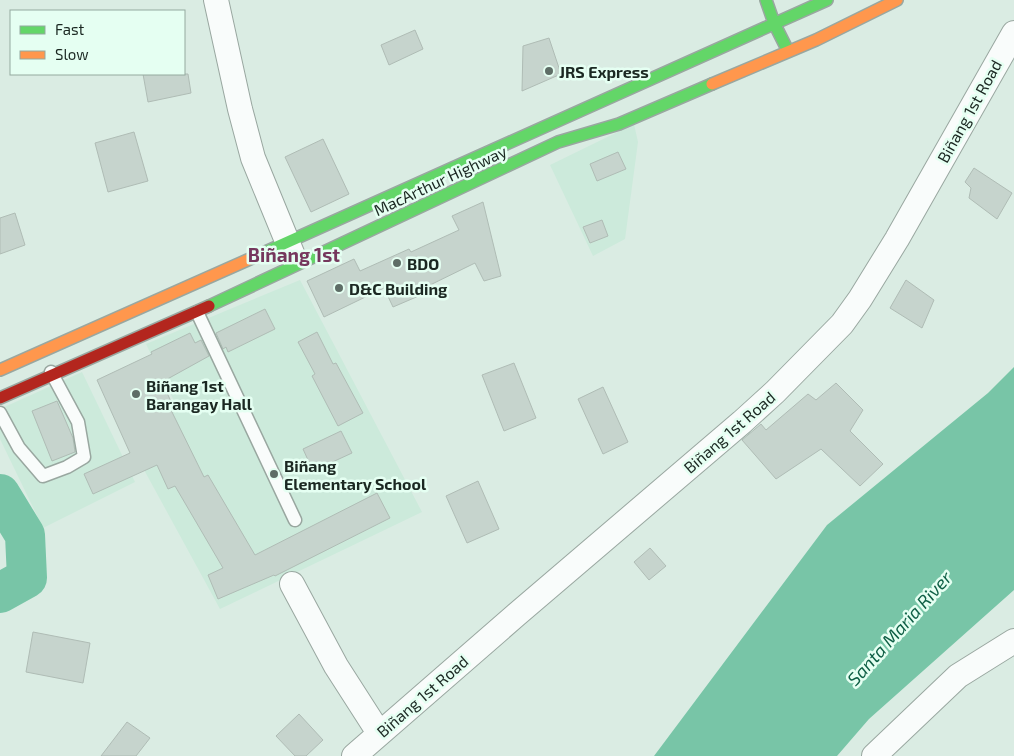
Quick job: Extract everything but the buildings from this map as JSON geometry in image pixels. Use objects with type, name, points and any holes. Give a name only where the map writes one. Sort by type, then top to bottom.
[{"type":"main road","points":[[766,0],[774,23],[788,51]]},
{"type":"main road","name":"MacArthur Highway","points":[[0,370],[561,121],[801,10],[827,0]]},
{"type":"main road","name":"MacArthur Highway","points":[[0,398],[298,266],[558,142],[619,124],[788,51],[814,36],[897,0]]},
{"type":"street","points":[[216,0],[253,158],[298,266]]},
{"type":"street","name":"Biñang 1st Road","points":[[354,756],[742,422],[775,392],[842,324],[860,299],[1008,55],[1014,33]]},
{"type":"street","points":[[292,584],[336,666],[379,733]]},
{"type":"street","points":[[874,756],[958,676],[1014,641]]},
{"type":"lane","points":[[197,312],[295,520]]},
{"type":"lane","points":[[0,413],[19,448],[43,476],[67,467],[84,457],[78,422],[42,351]]},
{"type":"shaded area","points":[[634,124],[638,142],[625,239],[593,256],[550,165]]},
{"type":"shaded area","name":"Biñang Elementary School","points":[[300,280],[422,512],[220,609],[125,435],[178,409],[146,344]]},
{"type":"shaded area","points":[[82,372],[135,482],[43,528],[0,439],[0,409]]},
{"type":"water","name":"Santa Maria River","points":[[1014,367],[1014,590],[869,719],[837,756],[654,756],[827,525],[988,393]]},
{"type":"waterway","points":[[0,494],[25,535],[27,578],[0,593]]},
{"type":"traffic: fast","points":[[766,0],[774,23],[788,51]]},
{"type":"traffic: fast","points":[[261,254],[827,0]]},
{"type":"traffic: fast","points":[[209,306],[558,142],[619,124],[712,84]]},
{"type":"traffic: slow","points":[[712,84],[816,40],[897,0]]},
{"type":"traffic: slow","points":[[0,370],[261,254]]},
{"type":"traffic: jam","points":[[0,398],[209,306]]},
{"type":"place","name":"JRS Express","points":[[549,71]]},
{"type":"place","name":"BDO","points":[[397,263]]},
{"type":"place","name":"D&C Building","points":[[339,288]]},
{"type":"place","name":"Biñang 1st Barangay Hall","points":[[136,394]]},
{"type":"place","name":"Biñang Elementary School","points":[[274,474]]},
{"type":"district","name":"Biñang 1st","points":[[294,254]]}]
